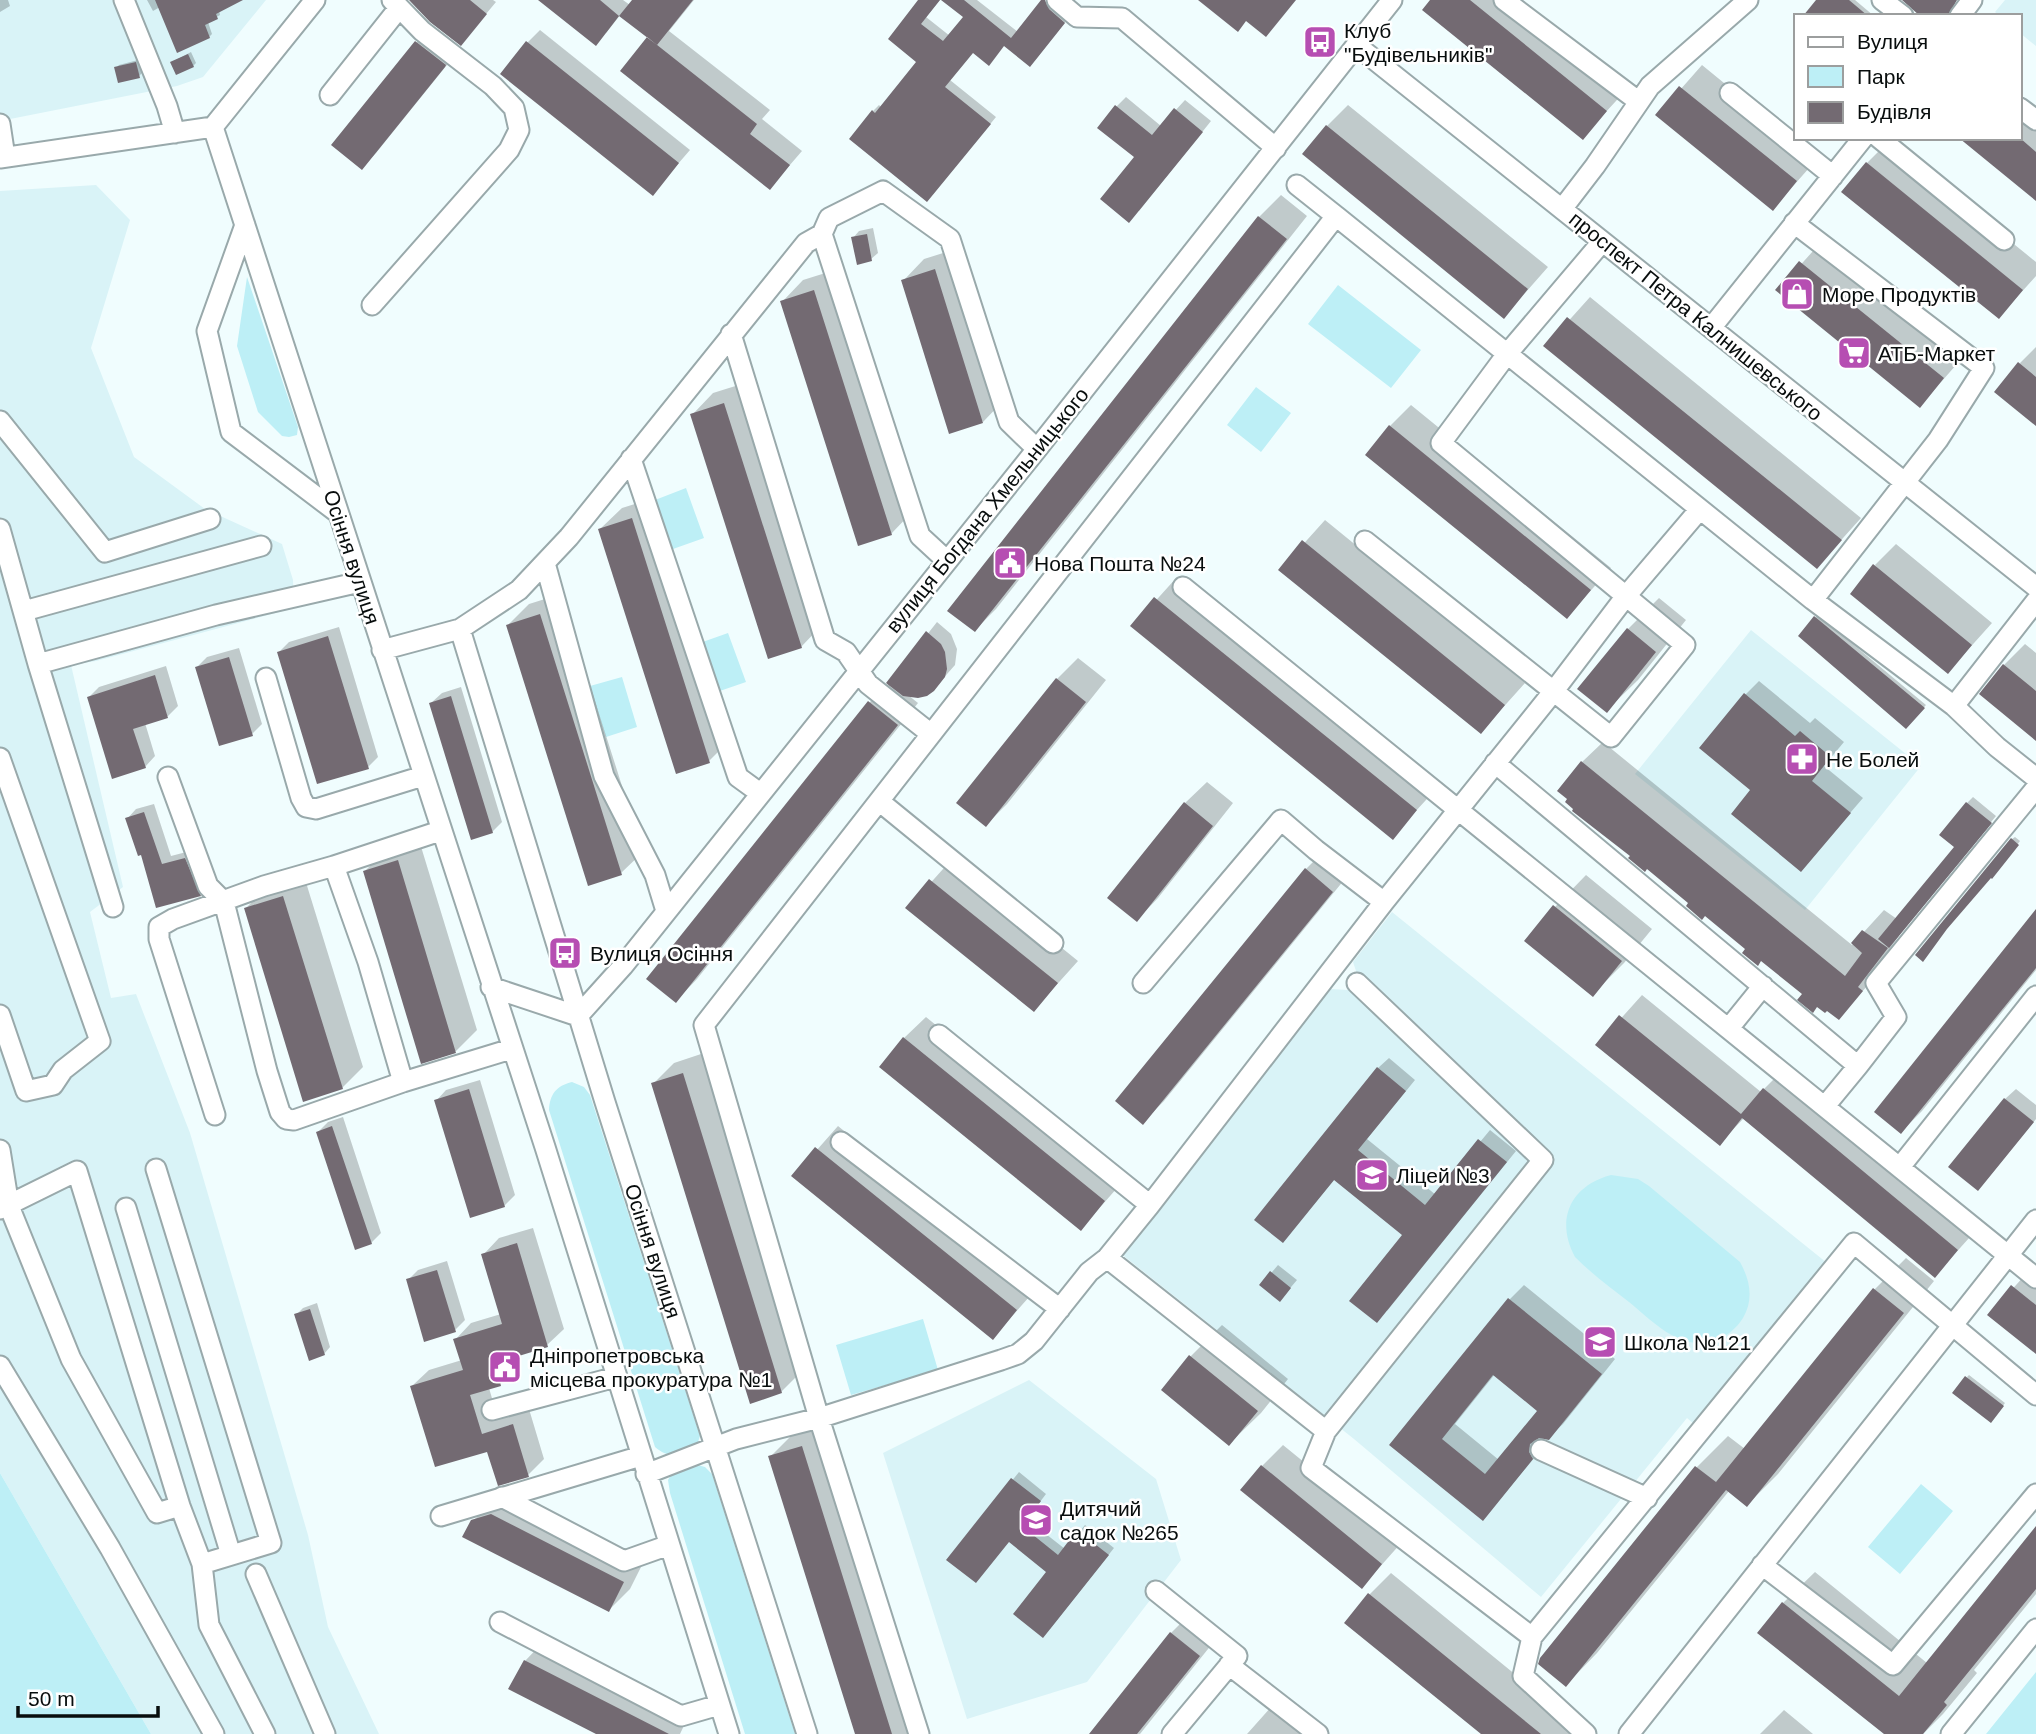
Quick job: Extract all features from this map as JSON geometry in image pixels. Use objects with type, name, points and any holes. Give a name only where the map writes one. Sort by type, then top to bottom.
[{"type":"street","points":[[124,0],[167,106],[175,133]]},
{"type":"street","points":[[0,124],[3,157],[213,127],[315,0]]},
{"type":"street","points":[[1057,0],[1077,16],[1122,18],[1276,148]]},
{"type":"street","name":"вулиця Богдана Хмельницького","points":[[578,1016],[623,966],[1392,0]]},
{"type":"street","points":[[1504,0],[1638,101]]},
{"type":"street","points":[[1562,209],[1650,86],[1748,0]]},
{"type":"street","points":[[1882,0],[1900,14]]},
{"type":"street","points":[[330,95],[395,4],[422,31],[493,86],[514,108],[519,130],[509,150],[372,305]]},
{"type":"street","name":"проспект Петра Калнишевського","points":[[1356,45],[2036,587]]},
{"type":"street","points":[[1730,93],[1833,176]]},
{"type":"street","name":"Осіння вулиця","points":[[213,127],[491,988],[545,1147],[729,1734]]},
{"type":"street","points":[[1712,328],[1861,140]]},
{"type":"street","points":[[1881,140],[2004,240]]},
{"type":"street","points":[[1297,185],[1813,600],[1954,706],[1997,747],[2036,778]]},
{"type":"street","points":[[382,650],[460,629],[519,590],[569,537],[806,243],[822,234],[829,218],[883,191],[950,239],[1009,422],[1037,449]]},
{"type":"street","points":[[919,1734],[819,1418],[704,1025],[1336,216]]},
{"type":"street","points":[[1794,223],[1984,369],[1938,440],[1813,600]]},
{"type":"street","points":[[245,225],[207,331],[231,432],[338,513]]},
{"type":"street","points":[[822,234],[920,536],[946,560]]},
{"type":"street","points":[[1365,541],[1611,737],[1685,645],[1441,443],[1507,354],[1602,242]]},
{"type":"street","points":[[731,334],[825,640],[846,652],[868,684],[931,734]]},
{"type":"street","points":[[0,421],[105,552],[210,519]]},
{"type":"street","points":[[631,459],[738,777],[760,793]]},
{"type":"street","points":[[441,1516],[502,1497],[715,1448],[736,1439],[819,1418],[1018,1354],[1034,1340],[1089,1272],[1107,1258],[1150,1205],[1384,902],[1553,692],[1626,596],[1700,509]]},
{"type":"street","points":[[0,529],[38,664],[113,907]]},
{"type":"street","points":[[24,611],[261,546]]},
{"type":"street","points":[[545,563],[604,776],[655,875],[666,911]]},
{"type":"street","points":[[38,664],[216,615],[360,582]]},
{"type":"street","points":[[1183,587],[2036,1278]]},
{"type":"street","points":[[1954,706],[2036,601]]},
{"type":"street","name":"Осіння вулиця","points":[[460,629],[578,1016],[807,1734]]},
{"type":"street","points":[[266,678],[301,798],[306,807],[316,809],[423,776]]},
{"type":"street","points":[[0,758],[100,1041],[63,1070],[52,1085],[26,1091],[0,1015]]},
{"type":"street","points":[[1495,763],[1858,1066]]},
{"type":"street","points":[[168,777],[208,886],[224,902],[267,1071],[280,1112],[286,1119],[294,1120],[403,1082],[511,1049]]},
{"type":"street","points":[[1825,1106],[1896,1017],[1876,983],[2036,788]]},
{"type":"street","points":[[879,801],[1053,943]]},
{"type":"street","points":[[1143,983],[1281,820],[1384,902]]},
{"type":"street","points":[[215,1115],[159,939],[159,927],[173,919],[264,886],[440,831]]},
{"type":"street","points":[[334,866],[368,962],[403,1082]]},
{"type":"street","points":[[1357,983],[1543,1160],[1326,1431],[1311,1468],[1532,1637]]},
{"type":"street","points":[[1729,1028],[1763,986]]},
{"type":"street","points":[[491,988],[578,1016]]},
{"type":"street","points":[[1900,1167],[2036,996]]},
{"type":"street","points":[[939,1035],[1150,1205]]},
{"type":"street","points":[[841,1142],[1060,1309]]},
{"type":"street","points":[[0,1150],[4,1208],[71,1359],[157,1513],[180,1506]]},
{"type":"street","points":[[156,1170],[271,1543],[202,1564]]},
{"type":"street","points":[[4,1208],[77,1171],[180,1506],[202,1564],[209,1625],[265,1734]]},
{"type":"street","points":[[127,1208],[232,1555]]},
{"type":"street","points":[[1629,1734],[2036,1220]]},
{"type":"street","points":[[1586,1734],[1523,1676],[1532,1637],[1854,1243],[2036,1395]]},
{"type":"street","points":[[1107,1258],[1326,1431]]},
{"type":"street","points":[[0,1366],[110,1548],[214,1734]]},
{"type":"street","points":[[492,1410],[616,1377]]},
{"type":"street","points":[[1541,1450],[1647,1498]]},
{"type":"street","points":[[1762,1565],[1893,1665],[2036,1494]]},
{"type":"street","points":[[502,1497],[624,1561],[668,1545]]},
{"type":"street","points":[[256,1574],[325,1734]]},
{"type":"street","points":[[1156,1591],[1237,1656],[1172,1734]]},
{"type":"street","points":[[500,1622],[681,1716],[719,1705]]},
{"type":"street","points":[[1951,1734],[2036,1629]]},
{"type":"street","points":[[1229,1665],[1318,1734]]},
{"type":"shaded area","points":[[0,0],[266,0],[203,77],[177,86],[0,121]]},
{"type":"shaded area","points":[[2005,0],[2036,0],[2036,46],[2022,35],[2022,14],[1995,12]]},
{"type":"shaded area","points":[[96,185],[130,220],[91,348],[134,457],[205,509],[282,544],[293,580],[294,608],[96,661],[71,665],[123,887],[90,912],[111,998],[136,994],[190,1133],[308,1535],[328,1627],[379,1734],[151,1734],[0,1473],[0,191]]},
{"type":"shaded area","points":[[1751,630],[1921,766],[1805,910],[1635,774]]},
{"type":"shaded area","points":[[1392,912],[1832,1267],[1700,1429],[1687,1418],[1541,1597],[1354,1439],[1120,1253],[1331,989],[1348,990],[1358,977],[1353,962]]},
{"type":"shaded area","name":"Дитячий садок №265","points":[[1029,1380],[1156,1479],[1181,1560],[1087,1682],[967,1719],[883,1453]]},
{"type":"green space","points":[[247,277],[298,427],[297,435],[282,436],[258,412],[237,346]]},
{"type":"green space","points":[[1338,285],[1421,350],[1391,388],[1308,324]]},
{"type":"green space","points":[[1256,387],[1291,413],[1261,452],[1227,425]]},
{"type":"green space","points":[[686,488],[704,538],[673,549],[655,500]]},
{"type":"green space","points":[[728,633],[746,682],[714,693],[697,644]]},
{"type":"green space","points":[[622,677],[637,727],[606,737],[590,686]]},
{"type":"green space","points":[[572,1082],[584,1087],[590,1095],[700,1436],[696,1448],[680,1454],[670,1455],[655,1447],[549,1110],[555,1092]]},
{"type":"green space","points":[[1611,1175],[1638,1179],[1649,1186],[1740,1262],[1748,1283],[1749,1304],[1743,1318],[1730,1332],[1714,1341],[1701,1343],[1678,1338],[1658,1326],[1575,1257],[1566,1230],[1570,1206],[1585,1187]]},
{"type":"green space","points":[[923,1319],[938,1370],[851,1395],[836,1345]]},
{"type":"green space","points":[[694,1464],[705,1467],[712,1474],[795,1734],[745,1734],[670,1493],[668,1480],[674,1470]]},
{"type":"green space","points":[[0,1473],[151,1734],[0,1734]]},
{"type":"green space","points":[[1921,1484],[1953,1511],[1900,1574],[1868,1547]]},
{"type":"green space","points":[[2036,1672],[2036,1734],[1986,1734]]},
{"type":"building","points":[[155,0],[243,0],[216,14],[218,19],[205,25],[210,38],[177,53]]},
{"type":"building","points":[[409,0],[470,0],[487,14],[461,46],[430,22]]},
{"type":"building","points":[[538,0],[600,0],[619,16],[596,46]]},
{"type":"building","points":[[632,0],[693,0],[657,45],[619,16]]},
{"type":"building","points":[[918,0],[940,0],[921,24],[943,41],[963,17],[941,0],[964,0],[1011,38],[1041,0],[1045,0],[1049,9],[1065,23],[1030,67],[1004,46],[989,66],[973,53],[945,87],[991,124],[927,202],[849,139],[872,110],[875,113],[916,62],[888,39]]},
{"type":"building","points":[[1198,0],[1296,0],[1266,37],[1246,21],[1238,32]]},
{"type":"building","points":[[1430,0],[1470,0],[1607,111],[1583,140],[1422,10]]},
{"type":"building","points":[[1816,0],[1849,0],[1866,14],[1805,14]]},
{"type":"building","points":[[1902,0],[1957,0],[1949,14],[1918,14]]},
{"type":"building","points":[[647,37],[757,124],[750,134],[790,165],[770,190],[620,71]]},
{"type":"building","points":[[415,41],[446,65],[362,170],[331,145]]},
{"type":"building","points":[[526,41],[679,163],[653,196],[500,74]]},
{"type":"building","points":[[188,54],[194,67],[176,75],[170,62]]},
{"type":"building","points":[[136,62],[140,78],[118,83],[114,67]]},
{"type":"building","points":[[1679,86],[1797,181],[1773,211],[1655,115]]},
{"type":"building","points":[[1115,105],[1152,135],[1174,108],[1203,132],[1129,223],[1100,199],[1134,157],[1097,128]]},
{"type":"building","points":[[1326,125],[1528,289],[1504,319],[1302,154]]},
{"type":"building","points":[[1961,140],[2022,140],[2036,152],[2036,201]]},
{"type":"building","points":[[1866,162],[2023,290],[1999,319],[1841,192]]},
{"type":"building","points":[[1258,216],[1287,239],[975,632],[947,611]]},
{"type":"building","points":[[867,234],[872,261],[857,265],[851,237]]},
{"type":"building","points":[[1799,261],[1944,378],[1920,408],[1775,290]]},
{"type":"building","points":[[935,269],[983,423],[949,434],[901,280]]},
{"type":"building","points":[[814,290],[892,535],[858,546],[780,301]]},
{"type":"building","points":[[1567,317],[1842,540],[1817,569],[1543,346]]},
{"type":"building","points":[[2018,362],[2036,377],[2036,426],[1994,392]]},
{"type":"building","points":[[724,403],[802,648],[768,659],[690,414]]},
{"type":"building","points":[[1389,425],[1591,590],[1567,619],[1365,455]]},
{"type":"building","points":[[632,518],[710,763],[676,774],[598,529]]},
{"type":"building","points":[[1302,540],[1505,705],[1481,734],[1278,570]]},
{"type":"building","points":[[1873,564],[1972,645],[1948,674],[1850,594]]},
{"type":"building","points":[[1154,597],[1417,810],[1393,840],[1130,626]]},
{"type":"building","points":[[540,614],[622,875],[588,886],[506,625]]},
{"type":"building","points":[[1814,616],[1925,708],[1906,729],[1798,636]]},
{"type":"building","points":[[1627,628],[1656,652],[1607,713],[1577,689]]},
{"type":"building","points":[[926,631],[941,644],[945,652],[945,677],[927,696],[903,696],[886,683]]},
{"type":"building","points":[[328,636],[369,769],[317,784],[277,652]]},
{"type":"building","points":[[229,657],[253,736],[219,746],[195,667]]},
{"type":"building","points":[[2003,664],[2036,691],[2036,741],[1979,694]]},
{"type":"building","points":[[155,675],[168,718],[133,729],[146,768],[112,779],[87,697]]},
{"type":"building","points":[[1056,678],[1086,702],[986,827],[956,803]]},
{"type":"building","points":[[1744,693],[1795,736],[1800,731],[1831,757],[1812,781],[1851,813],[1801,872],[1731,814],[1750,790],[1699,748]]},
{"type":"building","points":[[451,696],[493,833],[471,840],[429,703]]},
{"type":"building","points":[[868,701],[898,725],[676,1003],[646,979]]},
{"type":"building","points":[[1581,761],[1845,976],[1862,953],[1851,943],[1862,930],[1888,948],[1858,987],[1863,991],[1839,1020],[1817,1007],[1813,1013],[1797,1000],[1802,994],[1761,961],[1758,966],[1742,953],[1745,949],[1705,916],[1702,920],[1686,906],[1688,903],[1647,869],[1645,872],[1628,858],[1630,856],[1572,811],[1565,802],[1567,799],[1557,791]]},
{"type":"building","points":[[1184,802],[1213,826],[1137,922],[1107,898]]},
{"type":"building","points":[[1966,802],[1992,823],[1889,948],[1878,939],[1954,847],[1939,835]]},
{"type":"building","points":[[144,812],[162,864],[185,858],[201,896],[156,908],[141,855],[138,856],[125,818]]},
{"type":"building","points":[[2011,838],[2019,845],[1947,929],[1923,962],[1915,955]]},
{"type":"building","points":[[398,860],[456,1053],[421,1064],[363,871]]},
{"type":"building","points":[[1305,868],[1333,892],[1143,1125],[1115,1101]]},
{"type":"building","points":[[929,879],[1058,983],[1034,1012],[905,908]]},
{"type":"building","points":[[283,896],[343,1089],[303,1102],[244,908]]},
{"type":"building","points":[[1553,905],[1622,961],[1593,997],[1524,941]]},
{"type":"building","points":[[2036,909],[2036,968],[1901,1134],[1874,1112]]},
{"type":"building","points":[[1619,1015],[1741,1114],[1763,1088],[1958,1250],[1935,1278],[1742,1118],[1720,1146],[1595,1045]]},
{"type":"building","points":[[903,1037],[1105,1201],[1081,1231],[879,1067]]},
{"type":"building","points":[[1377,1067],[1406,1091],[1358,1150],[1425,1205],[1478,1139],[1507,1162],[1377,1323],[1349,1301],[1402,1235],[1334,1180],[1283,1243],[1254,1220]]},
{"type":"building","points":[[683,1073],[782,1393],[750,1404],[651,1083]]},
{"type":"building","points":[[469,1089],[505,1207],[470,1218],[434,1100]]},
{"type":"building","points":[[2004,1098],[2034,1122],[1978,1191],[1948,1167]]},
{"type":"building","points":[[332,1126],[372,1244],[355,1250],[316,1132]]},
{"type":"building","points":[[815,1147],[1017,1310],[993,1340],[791,1176]]},
{"type":"building","points":[[517,1243],[548,1347],[509,1359],[499,1378],[501,1386],[470,1395],[482,1434],[513,1424],[529,1477],[498,1486],[487,1452],[435,1467],[410,1386],[463,1370],[453,1339],[502,1324],[481,1254]]},
{"type":"building","points":[[437,1270],[456,1332],[424,1342],[406,1279]]},
{"type":"building","points":[[1270,1271],[1291,1288],[1280,1302],[1259,1285]]},
{"type":"building","points":[[2011,1285],[2036,1305],[2036,1354],[1987,1315]]},
{"type":"building","points":[[1873,1288],[1904,1313],[1747,1507],[1726,1490],[1566,1687],[1538,1664],[1540,1658],[1695,1466],[1716,1482]]},
{"type":"building","points":[[1508,1298],[1602,1374],[1549,1440],[1539,1438],[1530,1444],[1529,1452],[1533,1459],[1483,1521],[1389,1445]],"holes":[[[1493,1375],[1537,1411],[1485,1474],[1442,1439]]]},
{"type":"building","points":[[310,1309],[325,1355],[309,1361],[294,1314]]},
{"type":"building","points":[[1189,1355],[1258,1411],[1229,1446],[1161,1390]]},
{"type":"building","points":[[1965,1376],[2004,1406],[1991,1423],[1952,1393]]},
{"type":"building","points":[[802,1446],[892,1734],[855,1734],[768,1456]]},
{"type":"building","points":[[1261,1465],[1382,1564],[1362,1589],[1240,1490]]},
{"type":"building","points":[[1011,1478],[1041,1501],[1022,1526],[1058,1555],[1077,1530],[1109,1555],[1043,1638],[1013,1614],[1046,1572],[1009,1542],[976,1583],[946,1560]]},
{"type":"building","points":[[491,1514],[624,1582],[609,1612],[462,1537],[471,1520]]},
{"type":"building","points":[[2036,1526],[2036,1589],[1944,1702],[1947,1705],[1923,1734],[1884,1734],[1757,1633],[1782,1602],[1899,1696]]},
{"type":"building","points":[[1368,1593],[1541,1734],[1481,1734],[1344,1623]]},
{"type":"building","points":[[1170,1632],[1200,1656],[1137,1734],[1089,1734]]},
{"type":"building","points":[[524,1660],[669,1734],[596,1734],[508,1689]]},
{"type":"place","name":"Клуб \"Будівельників\"","points":[[1320,42]]},
{"type":"place","name":"Море Продуктiв","points":[[1797,294]]},
{"type":"place","name":"АТБ-Маркет","points":[[1854,353]]},
{"type":"place","name":"Нова Пошта №24","points":[[1010,563]]},
{"type":"place","name":"Не Болей","points":[[1802,759]]},
{"type":"place","name":"Вулиця Осіння","points":[[565,953]]},
{"type":"place","name":"Ліцей №3","points":[[1372,1175]]},
{"type":"place","name":"Школа №121","points":[[1600,1342]]},
{"type":"place","name":"Дніпропетровська місцева прокуратура №1","points":[[505,1367]]},
{"type":"place","name":"Дитячий садок №265","points":[[1036,1520]]}]
